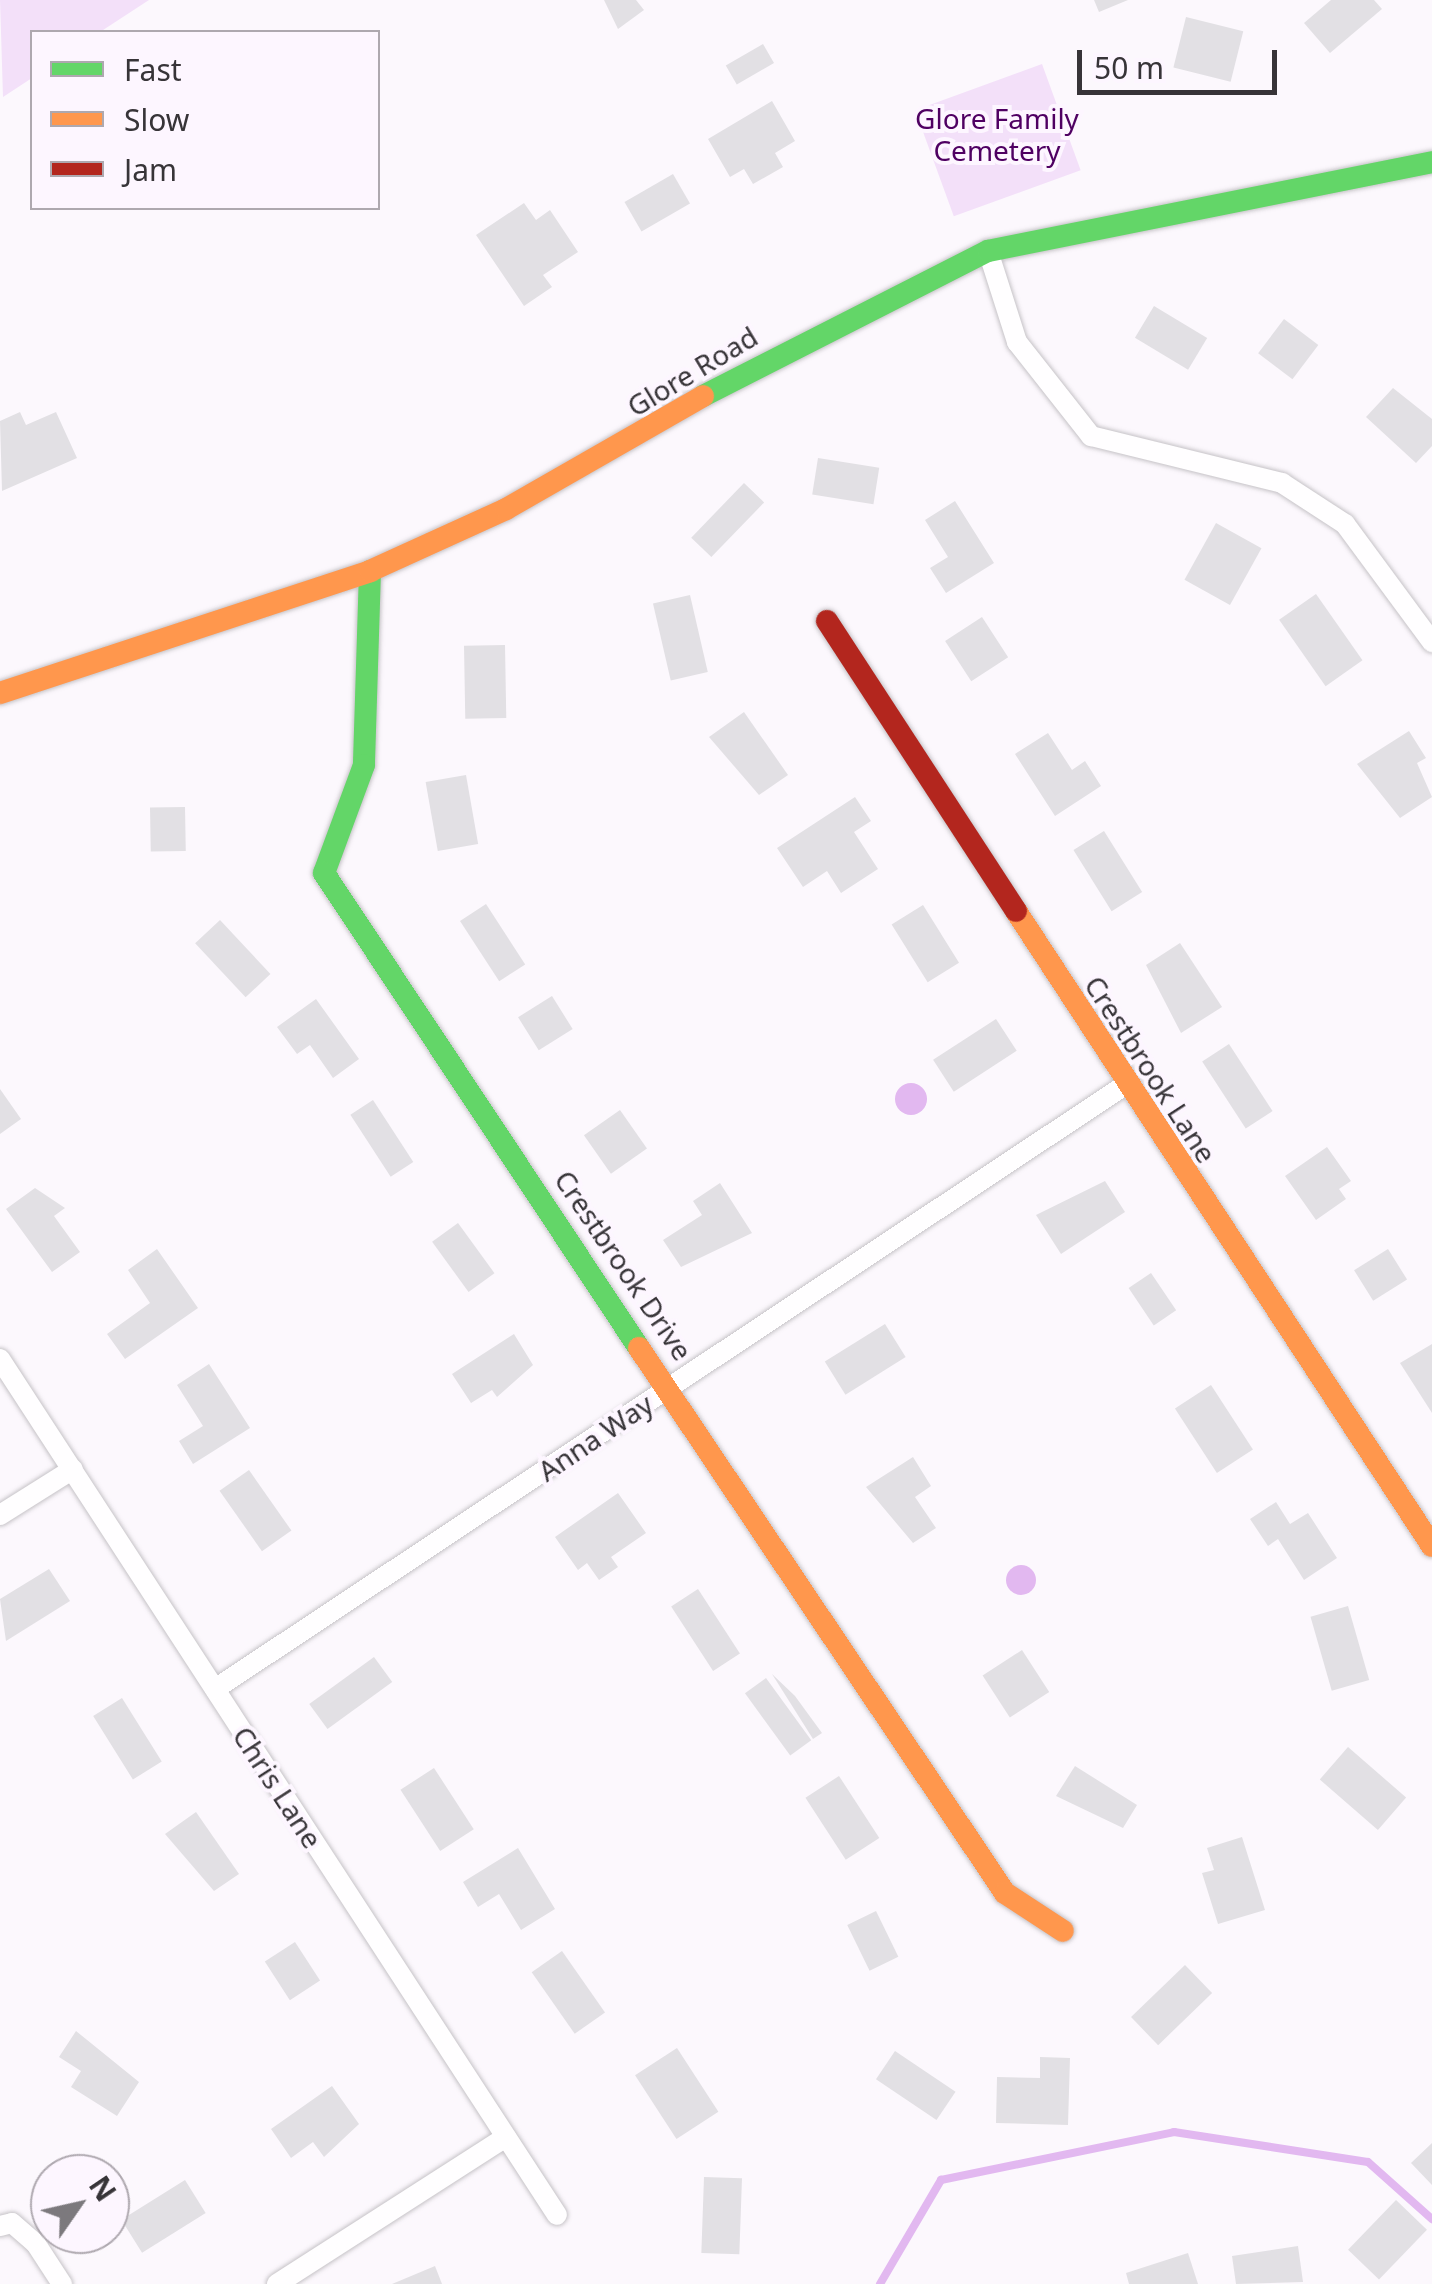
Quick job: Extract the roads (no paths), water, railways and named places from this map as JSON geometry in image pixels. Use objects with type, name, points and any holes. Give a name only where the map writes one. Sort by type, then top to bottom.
[{"type":"street","name":"Glore Road","points":[[0,693],[370,571],[506,509],[748,370],[988,251],[1432,162]]},
{"type":"street","points":[[988,251],[1017,342],[1091,436],[1282,483],[1345,524],[1432,642]]},
{"type":"street","name":"Crestbrook Drive","points":[[370,571],[364,765],[324,873],[670,1386],[1005,1894],[1063,1931]]},
{"type":"street","name":"Crestbrook Lane","points":[[827,621],[1125,1085],[1432,1546]]},
{"type":"street","name":"Anna Way","points":[[215,1689],[1125,1085]]},
{"type":"street","name":"Chris Lane","points":[[0,1359],[557,2215]]},
{"type":"street","points":[[0,1515],[73,1468]]},
{"type":"street","points":[[277,2284],[506,2137]]},
{"type":"street","points":[[0,2226],[12,2223],[36,2244],[62,2284]]},
{"type":"waterway","points":[[880,2284],[941,2180],[1174,2132],[1368,2162],[1432,2219]]},
{"type":"park label","name":"Glore Family Cemetery","points":[[997,134]]}]
